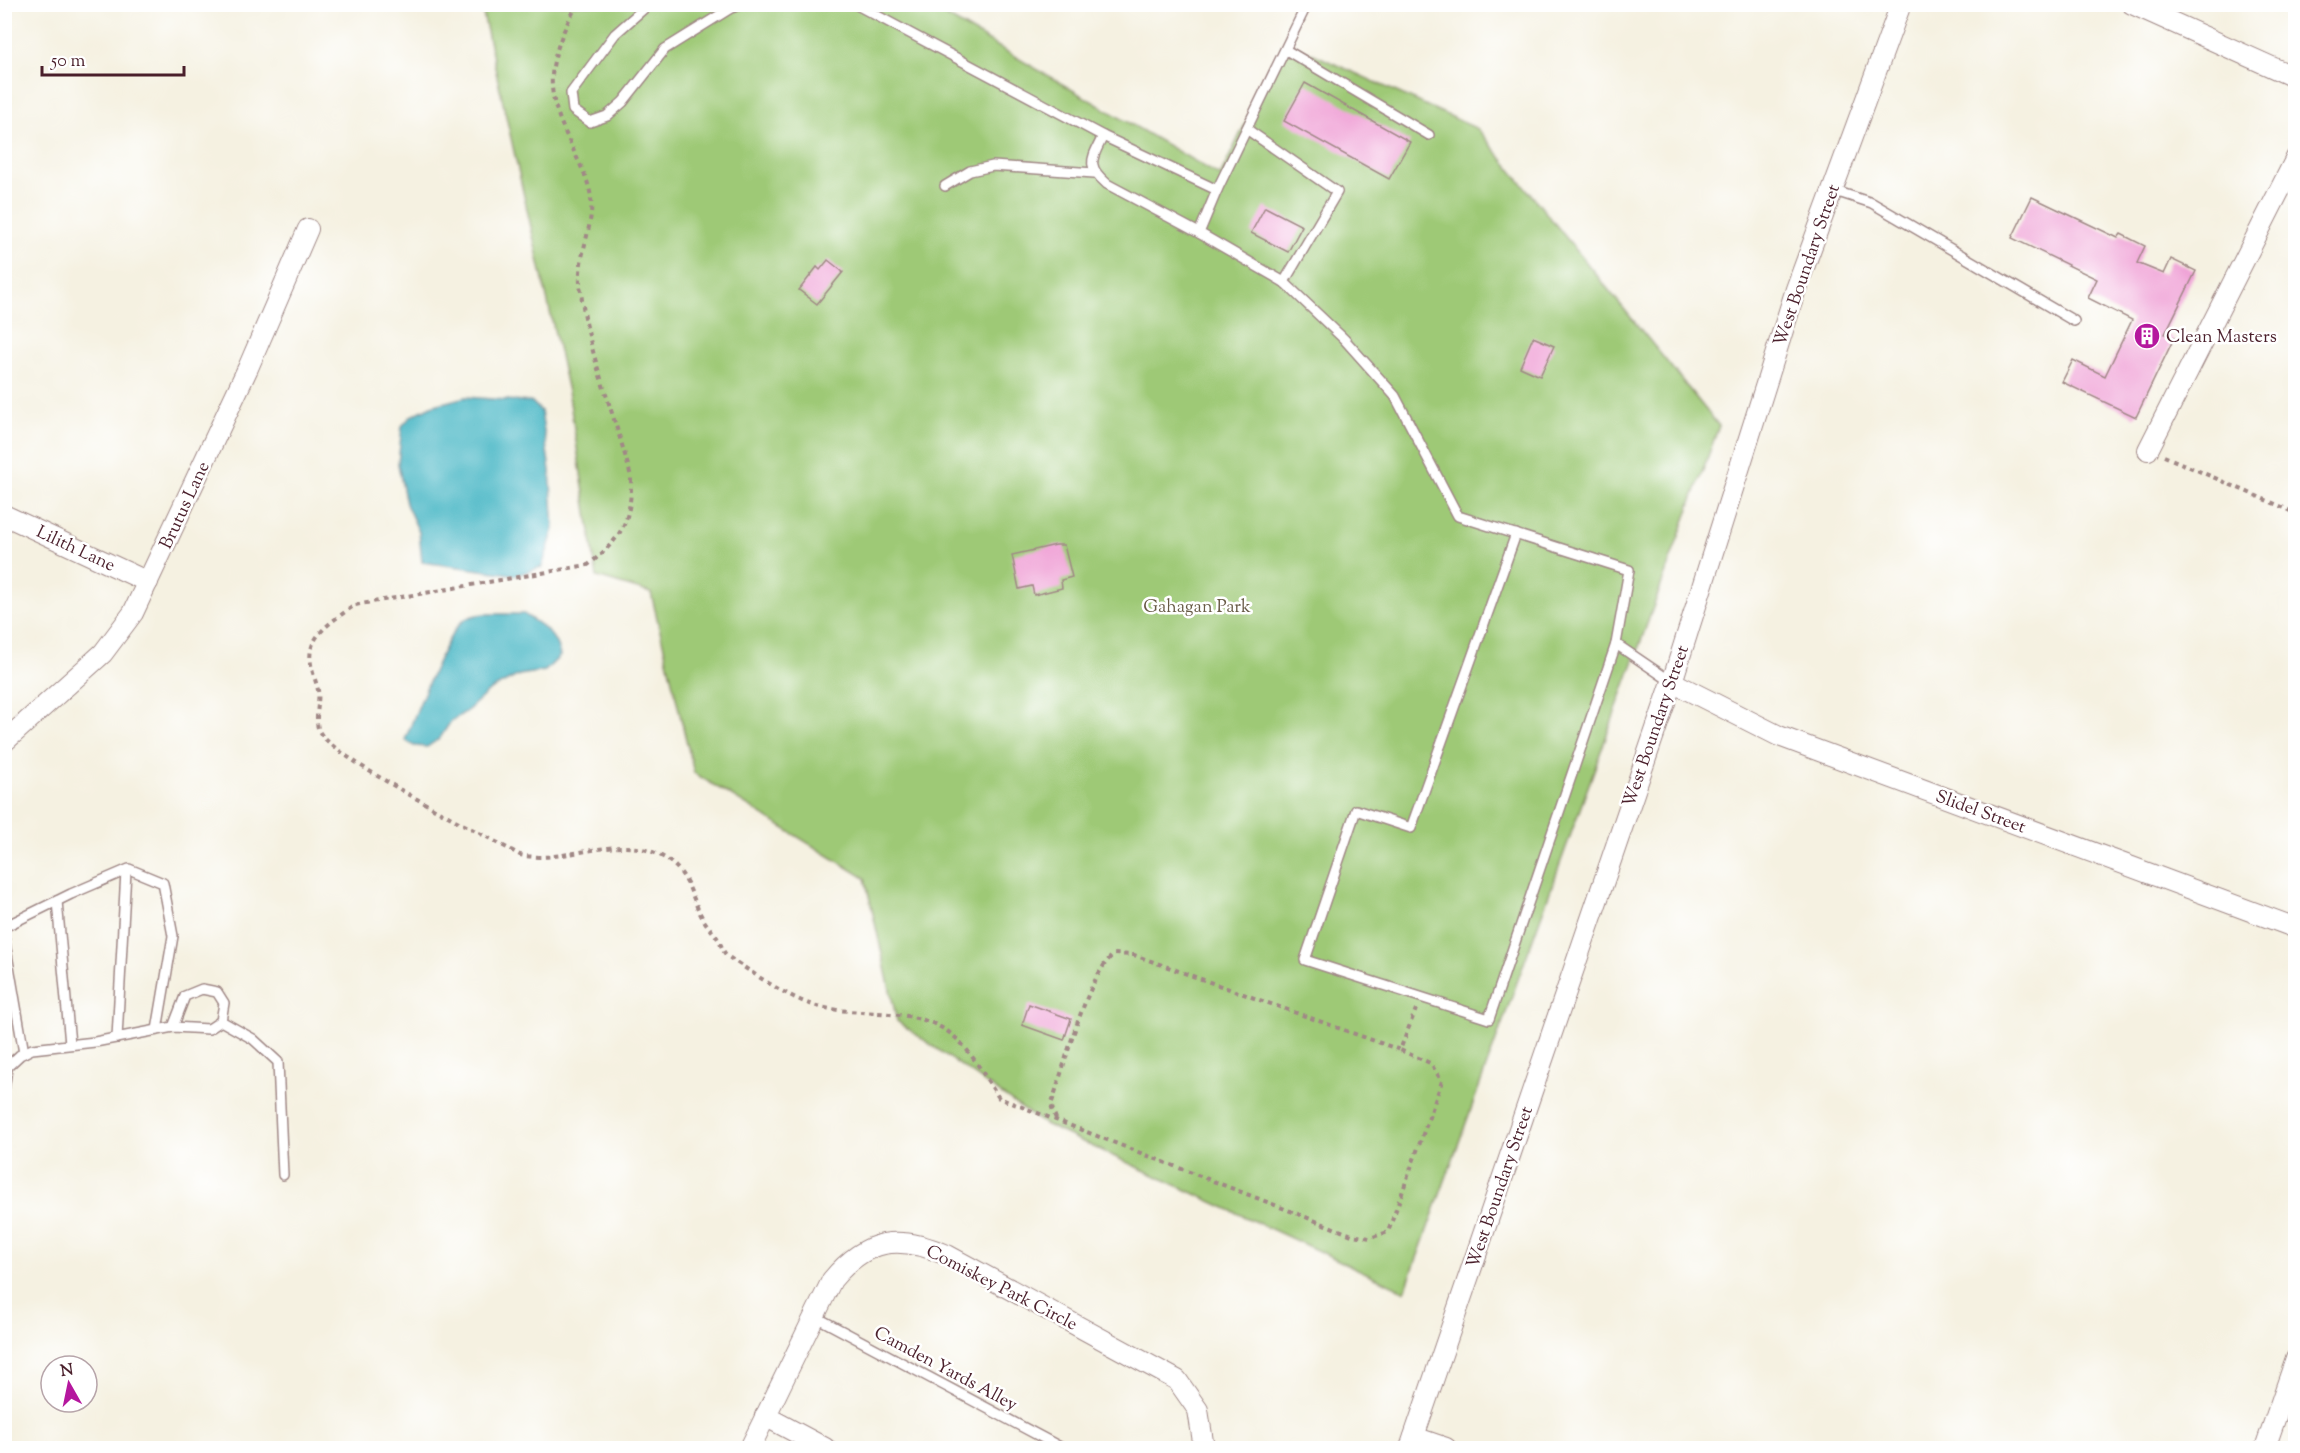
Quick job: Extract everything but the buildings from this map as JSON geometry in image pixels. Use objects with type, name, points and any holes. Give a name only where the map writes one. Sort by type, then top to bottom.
[{"type":"street","name":"West Boundary Street","points":[[1412,1443],[1672,682],[1796,290],[1901,4]]},
{"type":"street","points":[[2132,4],[2295,78]]},
{"type":"street","points":[[2148,450],[2295,158]]},
{"type":"street","name":"Brutus Lane","points":[[4,742],[103,653],[133,613],[248,368],[308,229]]},
{"type":"street","name":"Lilith Lane","points":[[4,514],[148,582]]},
{"type":"street","name":"Slidel Street","points":[[1672,682],[1779,736],[2295,928]]},
{"type":"street","name":"Comiskey Park Circle","points":[[750,1449],[832,1280],[846,1263],[861,1253],[879,1243],[901,1241],[924,1245],[1177,1380],[1198,1410],[1204,1449]]},
{"type":"street","points":[[2265,1449],[2295,1359]]},
{"type":"street","points":[[765,1416],[825,1449]]},
{"type":"street","points":[[1412,1443],[1446,1449]]},
{"type":"lane","points":[[649,4],[615,34],[571,93],[573,110],[590,122],[607,116],[623,102],[665,49],[731,8],[742,4]]},
{"type":"lane","points":[[855,4],[1103,135],[1217,190]]},
{"type":"lane","points":[[1199,233],[1217,190],[1307,4]]},
{"type":"lane","points":[[1286,50],[1429,135]]},
{"type":"lane","points":[[1248,130],[1336,192],[1284,282]]},
{"type":"lane","points":[[1103,135],[1091,162],[1095,173],[1107,184],[1284,282],[1344,339],[1395,396],[1458,516],[1516,534],[1629,570],[1616,644],[1489,1019],[1305,960],[1356,810],[1411,828],[1516,534]]},
{"type":"lane","points":[[945,186],[970,171],[993,166],[1095,173]]},
{"type":"lane","points":[[1832,190],[1872,203],[2074,321]]},
{"type":"lane","points":[[1616,644],[1672,682]]},
{"type":"lane","points":[[117,1038],[126,871]]},
{"type":"lane","points":[[4,927],[126,871],[163,883],[173,936],[156,1030]]},
{"type":"lane","points":[[57,901],[70,1044]]},
{"type":"lane","points":[[4,937],[24,1053]]},
{"type":"lane","points":[[4,1089],[6,1070],[24,1053],[32,1049],[117,1038],[173,1027],[209,1029],[221,1021],[224,1003],[218,992],[202,989],[185,996],[173,1027]]},
{"type":"lane","points":[[221,1021],[253,1039],[278,1062],[283,1175]]},
{"type":"lane","name":"Camden Yards Alley","points":[[814,1316],[1062,1449]]},
{"type":"path","points":[[578,4],[570,17],[558,51],[552,85],[556,110],[586,178],[591,197],[591,220],[580,279],[584,320],[631,477],[632,503],[626,525],[610,547],[588,564],[355,605],[329,623],[311,648],[311,664],[318,693],[318,730],[326,740],[360,765],[520,855],[540,859],[623,847],[663,857],[680,872],[692,888],[701,916],[726,956],[812,1004],[874,1015],[915,1018],[943,1028],[967,1050],[999,1098],[1352,1235],[1380,1237],[1388,1233],[1442,1081],[1430,1063],[1400,1050],[1134,955],[1114,954],[1104,962],[1094,982],[1052,1105],[1056,1120]]},
{"type":"path","points":[[2148,450],[2295,513]]},
{"type":"path","points":[[1400,1050],[1421,997]]},
{"type":"green space","name":"Gahagan Park","points":[[481,5],[927,5],[1220,176],[1285,41],[1478,129],[1719,426],[1405,1291],[1044,1124],[897,1021],[865,878],[694,773],[651,593],[597,577],[569,396]]},
{"type":"water","points":[[465,397],[532,402],[541,411],[550,470],[554,529],[542,567],[517,575],[422,562],[419,532],[406,504],[398,464],[402,426],[411,416],[431,406]]},
{"type":"water","points":[[524,614],[552,636],[560,656],[545,671],[519,675],[490,690],[467,711],[451,721],[440,738],[427,747],[414,746],[405,740],[440,657],[457,627],[464,620],[478,615]]},
{"type":"place","name":"Clean Masters","points":[[2147,336]]}]
